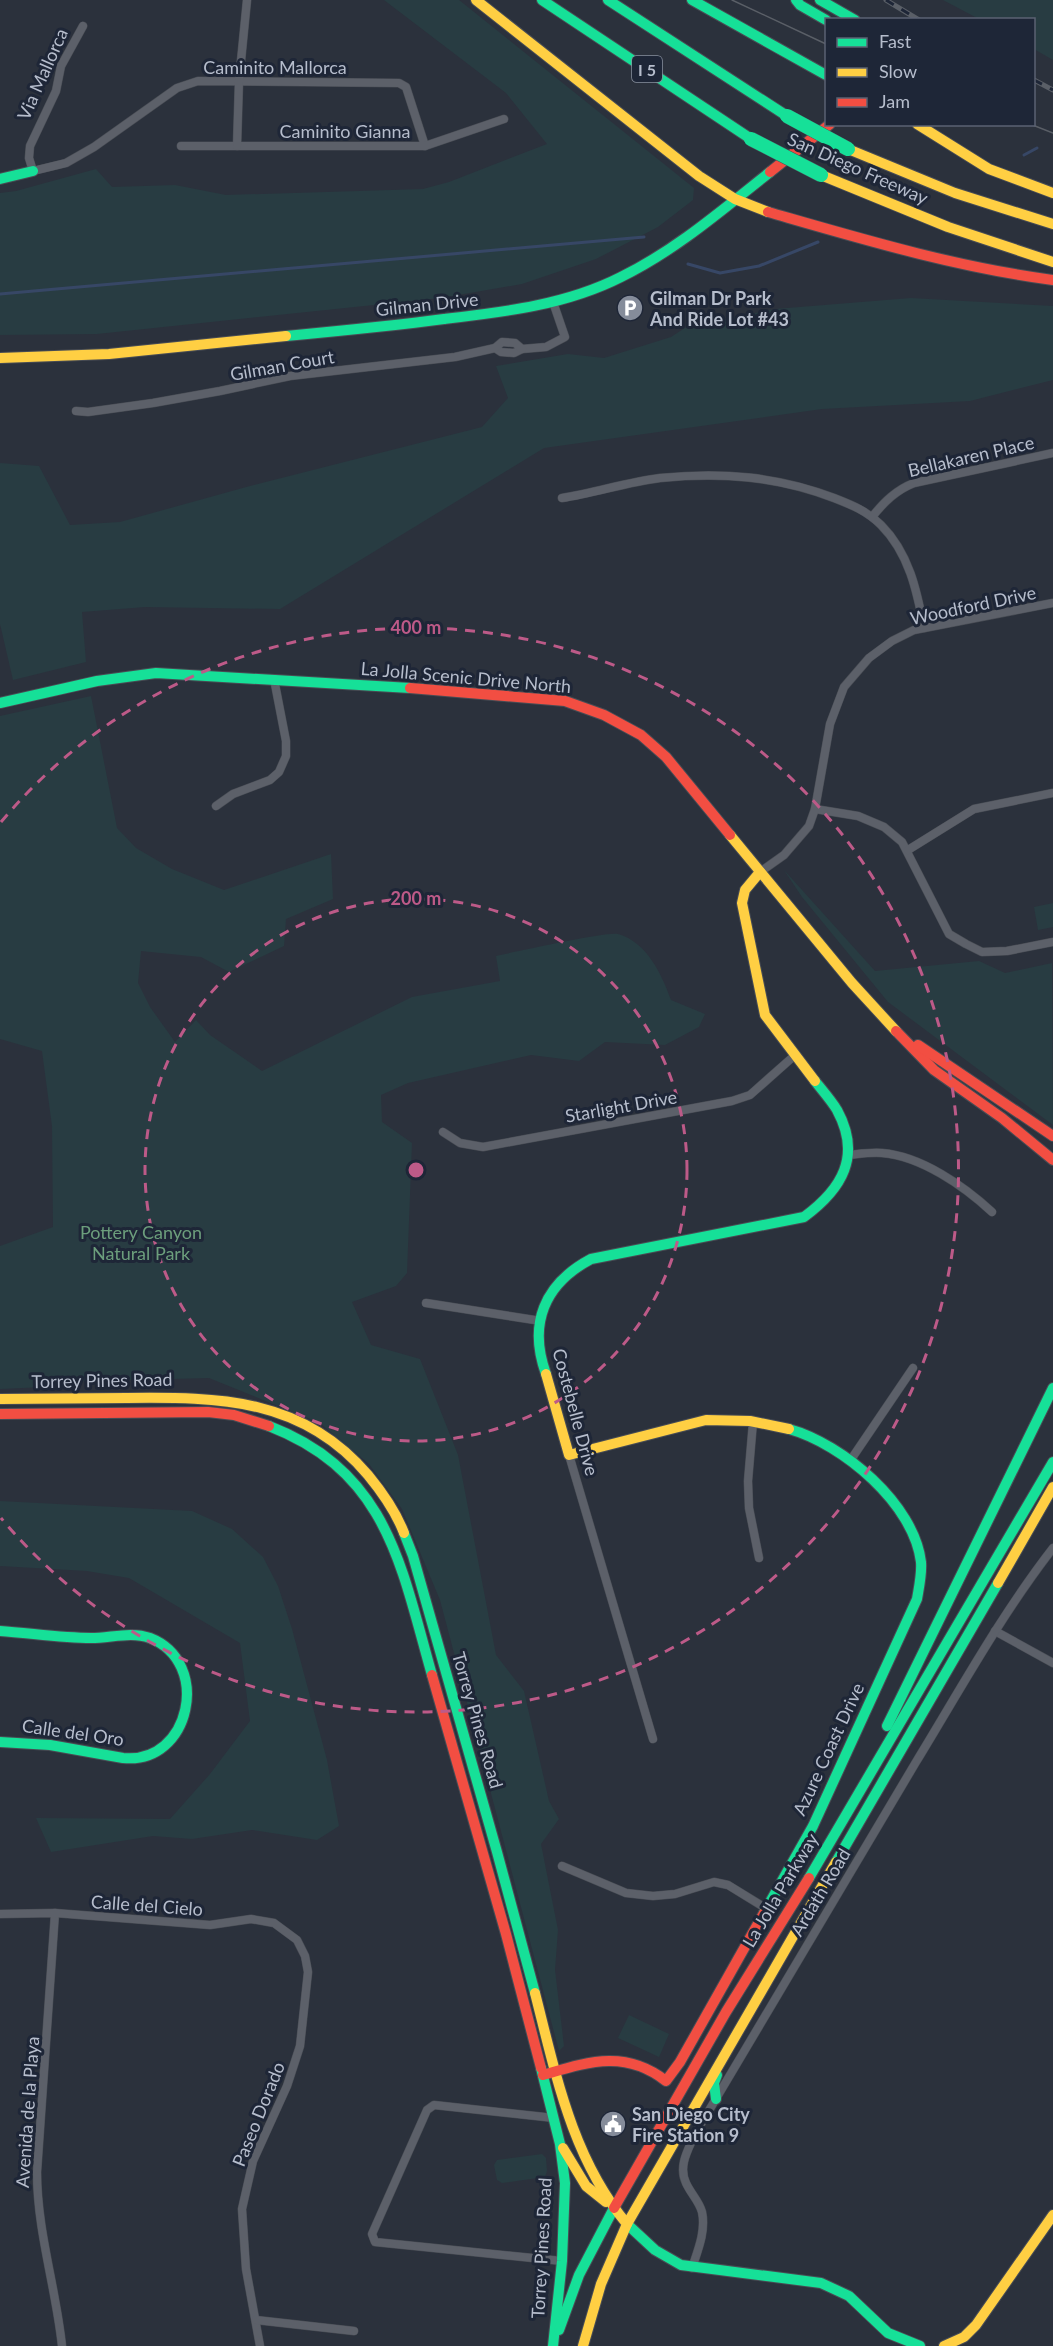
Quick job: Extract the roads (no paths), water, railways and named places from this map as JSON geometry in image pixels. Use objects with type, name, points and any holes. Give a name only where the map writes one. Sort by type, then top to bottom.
[{"type":"main road","points":[[476,0],[618,111],[665,151],[735,200],[754,208],[955,263],[1016,276],[1053,280]]},
{"type":"main road","name":"San Diego Freeway","points":[[542,0],[751,139],[821,175],[948,227],[1053,262]]},
{"type":"main road","name":"San Diego Freeway","points":[[608,0],[787,116],[848,149],[955,193],[1053,225]]},
{"type":"main road","points":[[692,0],[825,74]]},
{"type":"main road","points":[[796,0],[800,5],[825,19]]},
{"type":"main road","points":[[820,0],[852,18]]},
{"type":"main road","name":"Gilman Drive","points":[[0,358],[109,354],[356,330],[477,316],[553,302],[590,291],[647,264],[687,238],[828,126]]},
{"type":"main road","points":[[920,126],[989,169],[1053,193]]},
{"type":"main road","points":[[0,179],[33,171]]},
{"type":"main road","name":"La Jolla Scenic Drive North","points":[[0,703],[97,680],[131,674],[156,673],[444,690],[565,701],[604,715],[641,735],[666,756],[875,1012],[896,1031]]},
{"type":"main road","points":[[760,872],[748,883],[741,895],[741,903],[765,1015],[794,1056],[836,1108],[845,1123],[849,1155]]},
{"type":"main road","points":[[896,1031],[1053,1136]]},
{"type":"main road","points":[[896,1031],[934,1070],[1002,1118],[1053,1160]]},
{"type":"main road","name":"Costebelle Drive","points":[[568,1455],[538,1348],[540,1321],[548,1295],[559,1280],[580,1264],[591,1259],[804,1217],[822,1206],[833,1194],[842,1180],[849,1155]]},
{"type":"main road","points":[[840,1825],[1053,1388]]},
{"type":"main road","name":"Torrey Pines Road","points":[[0,1400],[177,1397],[236,1401],[261,1406],[303,1422],[333,1441],[358,1464],[390,1506],[413,1556],[497,1852],[550,2073],[554,2118],[565,2183],[562,2261],[554,2346]]},
{"type":"main road","name":"Torrey Pines Road","points":[[0,1414],[219,1413],[253,1419],[302,1439],[342,1468],[364,1492],[387,1529],[399,1559],[506,1934],[550,2073],[578,2146],[614,2208],[627,2224],[655,2250],[681,2265],[821,2283],[849,2296],[888,2333],[920,2346]]},
{"type":"main road","points":[[568,1455],[690,1423],[723,1419],[778,1425],[824,1442],[852,1458]]},
{"type":"main road","name":"Azure Coast Drive","points":[[550,2073],[604,2059],[625,2060],[660,2075],[666,2081],[692,2040],[813,1826],[917,1599],[921,1570],[921,1560],[903,1518],[883,1489],[852,1458]]},
{"type":"main road","name":"La Jolla Parkway","points":[[554,2346],[579,2275],[614,2208],[726,2012],[840,1825],[1053,1462]]},
{"type":"main road","name":"La Jolla Parkway","points":[[627,2224],[1053,1487]]},
{"type":"main road","name":"Calle del Oro","points":[[0,1631],[88,1639],[139,1635],[156,1642],[171,1654],[183,1672],[188,1693],[183,1723],[169,1741],[157,1751],[134,1758],[20,1742],[0,1742]]},
{"type":"main road","points":[[716,2099],[714,2083],[726,2053]]},
{"type":"main road","points":[[560,2144],[586,2186],[614,2208]]},
{"type":"main road","points":[[944,2346],[964,2337],[976,2325],[1053,2215]]},
{"type":"main road","points":[[583,2346],[594,2300],[605,2270],[627,2224]]},
{"type":"street","points":[[237,146],[239,81],[247,0]]},
{"type":"street","name":"Via Mallorca","points":[[33,171],[28,158],[30,146],[56,92],[61,66],[83,26]]},
{"type":"street","name":"Caminito Mallorca","points":[[33,171],[66,162],[94,147],[177,88],[198,81],[399,83],[406,87],[409,94],[424,146]]},
{"type":"street","name":"Caminito Gianna","points":[[181,146],[424,146],[504,119]]},
{"type":"street","name":"Gilman Court","points":[[76,411],[88,412],[153,403],[220,392],[290,376],[420,361],[495,348],[501,342],[515,342],[522,349],[546,347],[565,336],[553,302]]},
{"type":"street","name":"Bellakaren Place","points":[[872,517],[884,502],[902,487],[1053,453]]},
{"type":"street","points":[[562,498],[659,478],[725,476],[775,480],[805,487],[865,510],[882,526],[900,549],[915,583],[924,628]]},
{"type":"street","name":"Woodford Drive","points":[[760,872],[784,855],[809,826],[815,809],[830,724],[844,687],[869,658],[892,641],[924,628],[1053,603]]},
{"type":"street","points":[[216,806],[233,794],[270,780],[279,772],[286,756],[286,741],[274,679]]},
{"type":"street","points":[[908,850],[974,809],[1053,793]]},
{"type":"street","points":[[815,809],[858,816],[884,826],[908,850],[949,934],[966,944],[982,952],[1007,951],[1053,942]]},
{"type":"street","name":"Starlight Drive","points":[[443,1132],[460,1143],[483,1147],[732,1101],[750,1095],[794,1056]]},
{"type":"street","points":[[849,1155],[881,1153],[901,1157],[936,1171],[973,1195],[992,1212]]},
{"type":"street","points":[[426,1303],[540,1321]]},
{"type":"street","points":[[852,1458],[913,1368]]},
{"type":"street","points":[[753,1422],[748,1481],[749,1508],[759,1558]]},
{"type":"street","name":"Costebelle Drive","points":[[568,1455],[653,1739]]},
{"type":"street","name":"Ardath Road","points":[[692,2268],[703,2225],[698,2201],[686,2183],[683,2170],[684,2158],[849,1872],[995,1631],[1026,1582],[1053,1548]]},
{"type":"street","points":[[995,1631],[1053,1663]]},
{"type":"street","points":[[562,1866],[626,1893],[653,1896],[675,1894],[714,1882],[728,1885],[767,1909]]},
{"type":"street","name":"Calle del Cielo","points":[[0,1914],[55,1913],[210,1925],[251,1919],[274,1923],[289,1933]]},
{"type":"street","name":"Avenida de la Playa","points":[[55,1913],[37,2172],[37,2203],[59,2318],[62,2346]]},
{"type":"street","name":"Paseo Dorado","points":[[260,2346],[246,2269],[242,2209],[253,2161],[288,2086],[300,2046],[308,1972],[297,1940],[289,1933]]},
{"type":"street","points":[[554,2118],[434,2105],[427,2110],[372,2234],[375,2242],[562,2261]]},
{"type":"street","points":[[256,2320],[354,2331]]},
{"type":"waterway","points":[[1024,155],[1037,148]]},
{"type":"waterway","points":[[0,294],[644,237]]},
{"type":"waterway","points":[[688,264],[720,273],[759,266],[818,242]]},
{"type":"tram line","points":[[732,0],[825,44]]},
{"type":"tram line","points":[[1035,126],[1053,133]]},
{"type":"railway","points":[[886,0],[916,18]]},
{"type":"railway","points":[[1035,81],[1053,90]]},
{"type":"place","name":"Gilman Dr Park And Ride Lot #43","points":[[630,308]]},
{"type":"place","name":"San Diego City Fire Station 9","points":[[613,2124]]},
{"type":"park label","name":"Pottery Canyon Natural Park","points":[[141,1242]]}]
